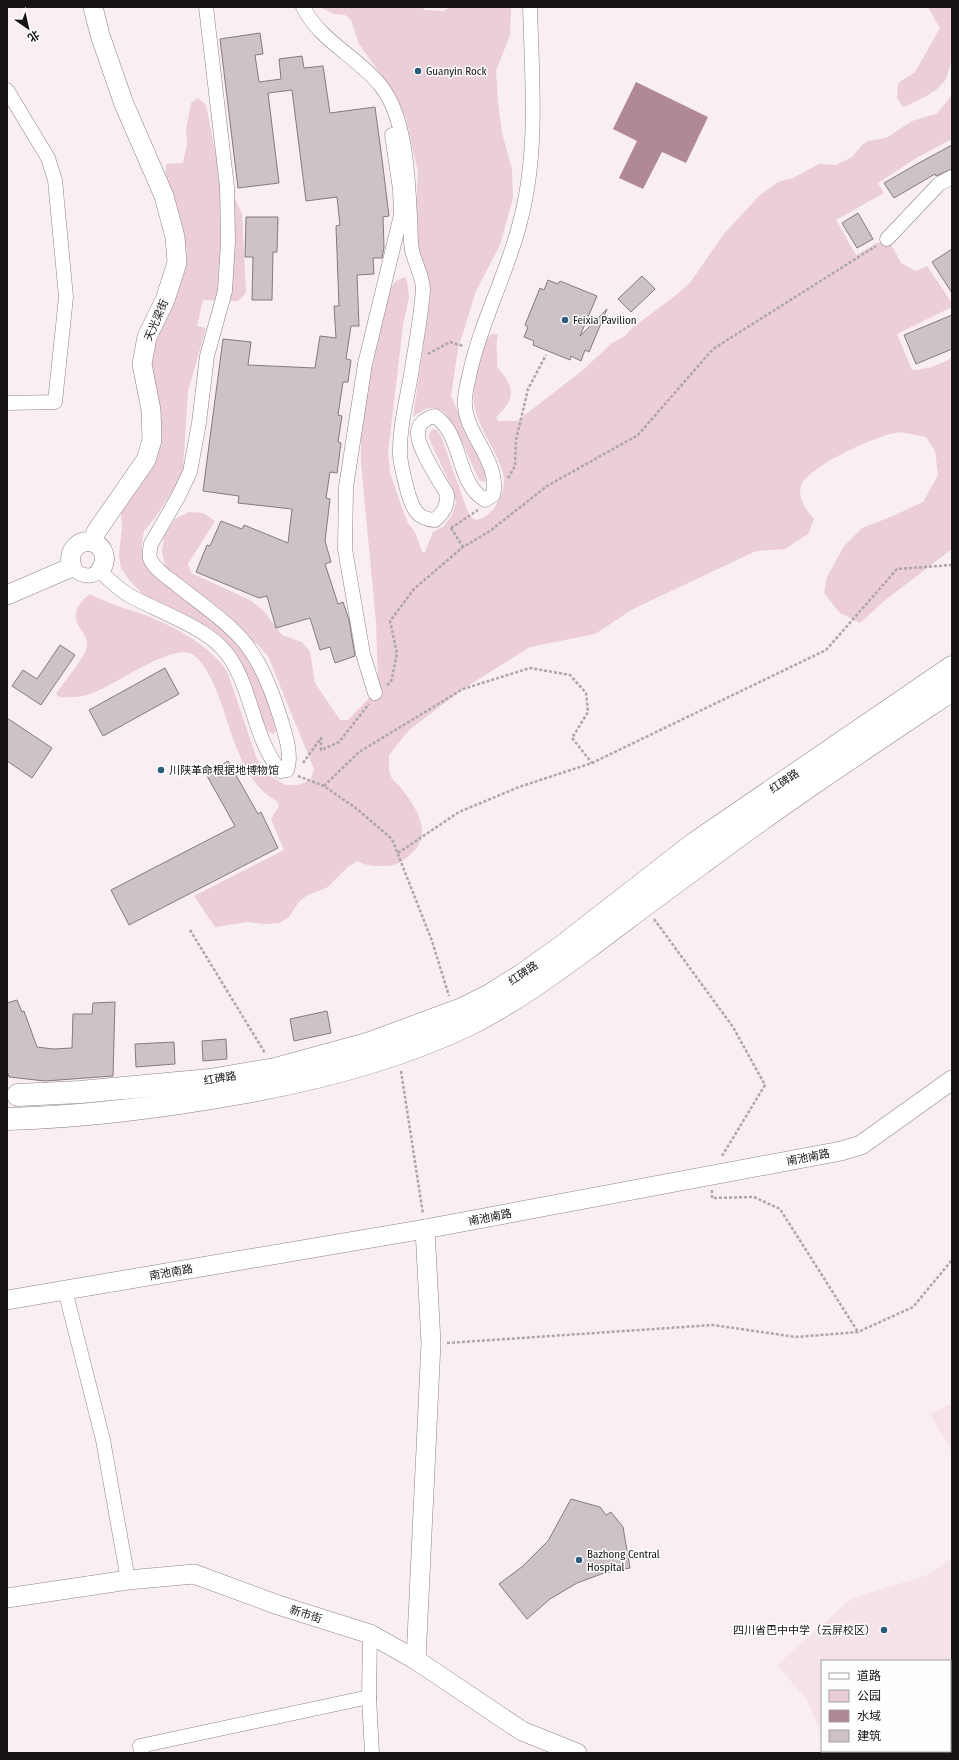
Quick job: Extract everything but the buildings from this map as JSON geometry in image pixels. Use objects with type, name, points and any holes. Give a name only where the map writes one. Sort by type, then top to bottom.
[{"type":"main road","name":"红碑路","points":[[18,1095],[80,1092],[210,1080],[275,1069],[370,1043],[455,1012],[490,995],[522,975],[560,948],[695,843],[952,667]]},
{"type":"main road","points":[[8,1119],[59,1118],[118,1112],[207,1099],[282,1085],[344,1070],[398,1053],[468,1025],[509,1003],[546,978],[710,856],[952,690]]},
{"type":"street","name":"天光梁街","points":[[93,7],[100,35],[124,104],[164,196],[175,237],[177,263],[165,300],[147,337],[142,364],[151,410],[152,432],[152,440],[146,460],[96,532],[93,542]]},
{"type":"street","points":[[206,7],[227,187],[228,242],[225,291],[207,356],[199,423],[190,472],[178,497],[151,544],[149,552],[151,561],[162,573],[230,628],[244,642],[258,661],[275,702],[285,733],[290,762],[297,771]]},
{"type":"street","points":[[303,7],[316,27],[381,86],[390,100],[397,117],[406,158],[412,250],[419,268],[423,288],[414,360],[401,431],[400,454],[402,472],[411,503],[417,514],[426,520],[435,520],[440,516],[444,512],[448,502],[447,494],[420,444],[418,435],[420,426],[426,418],[435,416],[444,422],[451,434],[468,482],[476,495],[485,500],[492,495],[495,485],[493,473],[468,418],[465,405],[475,350],[520,226],[529,176],[533,136],[530,7]]},
{"type":"street","points":[[375,693],[363,654],[345,549],[346,487],[365,364],[401,215],[400,189],[393,138],[381,86]]},
{"type":"street","points":[[7,90],[48,158],[55,180],[66,297],[55,402],[7,403]]},
{"type":"street","points":[[887,239],[939,184],[952,177]]},
{"type":"street","points":[[82,542],[93,542],[98,545],[104,554],[104,564],[100,571],[93,575],[81,575],[72,567],[70,555],[82,542]]},
{"type":"street","points":[[7,595],[72,567]]},
{"type":"street","points":[[100,571],[129,595],[209,636],[223,648],[237,669],[260,736],[272,761],[280,771],[297,771]]},
{"type":"street","name":"南池南路","points":[[7,1300],[425,1229],[841,1151],[861,1145],[952,1080]]},
{"type":"street","points":[[416,1660],[430,1343],[425,1229]]},
{"type":"street","points":[[65,1290],[103,1440],[128,1580]]},
{"type":"street","name":"新市街","points":[[7,1598],[128,1580],[194,1574],[278,1605],[370,1634],[416,1660],[522,1731],[577,1753]]},
{"type":"street","points":[[370,1634],[369,1697],[372,1753]]},
{"type":"street","points":[[142,1753],[140,1746],[369,1697]]},
{"type":"path","points":[[455,1012],[446,990],[432,941],[392,839],[357,809],[324,786],[297,771],[321,738],[321,750],[339,742],[364,711],[375,693],[391,682],[397,654],[390,621],[414,589],[464,547],[490,531],[547,486],[638,435],[713,349],[887,239]]},
{"type":"path","points":[[414,360],[435,352],[450,342],[475,350]]},
{"type":"path","points":[[507,480],[515,466],[516,440],[528,389],[546,355]]},
{"type":"path","points":[[451,528],[483,508]]},
{"type":"path","points":[[440,516],[451,528],[464,547]]},
{"type":"path","points":[[398,853],[459,812],[519,787],[592,763],[826,650],[898,570],[952,566]]},
{"type":"path","points":[[324,786],[359,752],[463,689],[530,668],[570,675],[586,693],[588,712],[572,738],[592,763]]},
{"type":"path","points":[[644,906],[733,1027],[765,1085],[711,1175],[712,1198],[754,1197],[780,1210],[858,1332]]},
{"type":"path","points":[[190,930],[275,1069]]},
{"type":"path","points":[[398,1053],[425,1229]]},
{"type":"path","points":[[430,1343],[469,1342],[713,1325],[796,1337],[858,1332],[912,1307],[952,1260]]},
{"type":"shaded area","points":[[952,1403],[952,1452],[930,1414]]},
{"type":"shaded area","name":"四川省巴中中学（云屏校区）","points":[[952,1558],[952,1741],[951,1660],[821,1660],[821,1734],[807,1700],[777,1665],[851,1599],[927,1575]]},
{"type":"shaded area","points":[[842,1752],[892,1752],[886,1753]]},
{"type":"green space","points":[[319,7],[423,7],[424,10],[444,11],[450,7],[511,7],[510,35],[496,71],[502,133],[512,169],[513,198],[500,245],[476,291],[458,349],[451,396],[485,472],[486,481],[483,482],[479,480],[451,421],[446,414],[437,408],[429,408],[413,417],[427,321],[430,286],[417,249],[416,211],[418,172],[406,119],[396,96],[359,44],[351,20],[345,15],[334,14]]},
{"type":"green space","points":[[928,7],[952,7],[953,36],[950,67],[943,83],[935,91],[903,107],[897,98],[898,83],[915,72],[940,28]]},
{"type":"green space","points":[[952,94],[952,139],[918,157],[878,183],[884,193],[836,220],[856,255],[877,243],[885,241],[893,248],[901,263],[916,271],[927,266],[952,303],[952,307],[897,334],[912,370],[932,367],[952,358],[952,549],[884,601],[860,623],[840,613],[824,593],[827,577],[844,546],[862,528],[923,502],[938,475],[935,451],[926,437],[906,433],[895,433],[885,435],[858,446],[815,470],[806,478],[801,486],[800,495],[806,508],[814,519],[808,534],[785,549],[756,551],[633,609],[595,634],[530,647],[463,689],[409,730],[389,755],[389,772],[393,780],[412,803],[422,828],[422,837],[418,845],[412,853],[404,859],[398,863],[388,866],[369,865],[358,861],[349,866],[328,887],[306,896],[298,903],[289,917],[279,923],[265,924],[248,922],[215,927],[194,896],[284,850],[271,819],[279,806],[277,801],[263,791],[252,778],[235,744],[223,707],[209,675],[202,663],[192,654],[183,652],[158,659],[104,688],[86,695],[77,697],[59,697],[56,694],[86,650],[86,639],[76,619],[78,607],[83,600],[90,594],[168,625],[201,645],[219,661],[227,671],[257,759],[267,774],[285,785],[299,785],[311,779],[314,769],[268,656],[258,645],[175,577],[165,567],[162,552],[164,536],[175,519],[189,512],[203,513],[215,521],[188,564],[191,573],[250,600],[263,610],[282,635],[302,642],[310,652],[315,683],[340,720],[348,720],[370,697],[378,681],[376,622],[361,463],[361,431],[380,321],[388,291],[396,281],[405,277],[409,297],[403,325],[388,453],[390,473],[408,523],[415,532],[422,552],[425,552],[433,532],[444,526],[452,515],[456,502],[452,488],[429,437],[430,432],[433,429],[437,430],[441,436],[466,507],[471,517],[476,520],[489,514],[496,505],[502,491],[504,481],[500,463],[480,423],[474,404],[474,384],[481,351],[484,343],[493,333],[498,335],[497,366],[507,380],[511,393],[509,402],[496,417],[498,421],[517,421],[583,370],[612,343],[625,336],[632,328],[690,283],[723,235],[759,196],[778,182],[793,178],[819,164],[836,165],[852,157],[862,145],[868,141],[886,138],[912,121],[936,114]]},
{"type":"green space","points":[[198,98],[206,105],[222,186],[236,201],[242,214],[246,293],[238,301],[203,300],[197,326],[206,328],[188,391],[183,470],[172,492],[155,518],[144,531],[142,554],[147,567],[236,638],[251,658],[267,695],[276,731],[273,734],[267,730],[241,667],[211,632],[143,594],[129,580],[121,568],[119,554],[122,527],[121,512],[151,470],[159,449],[150,360],[156,336],[183,274],[187,252],[180,216],[165,179],[166,164],[183,163],[187,144],[186,130],[191,103]]},
{"type":"water","points":[[636,82],[708,117],[686,163],[662,152],[643,189],[619,178],[637,141],[613,129]]},
{"type":"place","name":"Guanyin Rock","points":[[418,71]]},
{"type":"place","name":"Feixia Pavilion","points":[[565,320]]},
{"type":"place","name":"川陕革命根据地博物馆","points":[[161,770]]},
{"type":"place","name":"Bazhong Central Hospital","points":[[579,1560]]},
{"type":"place","name":"四川省巴中中学（云屏校区）","points":[[884,1630]]}]
